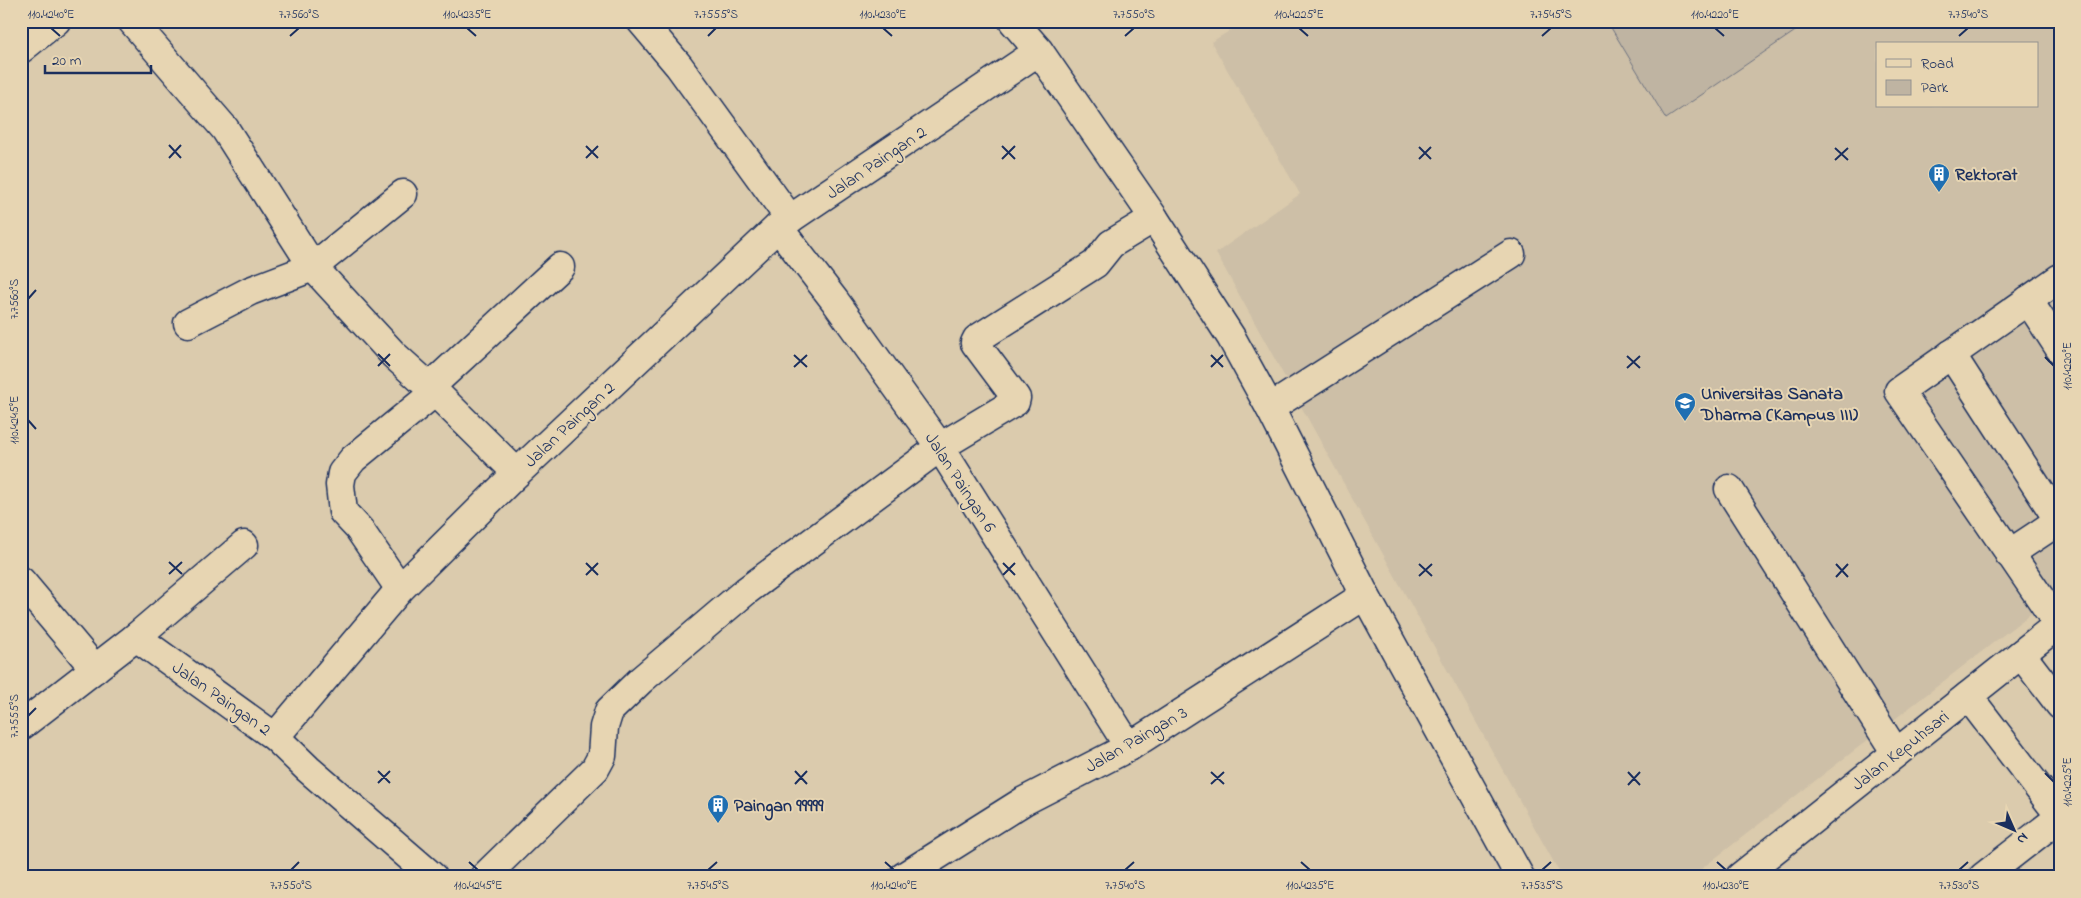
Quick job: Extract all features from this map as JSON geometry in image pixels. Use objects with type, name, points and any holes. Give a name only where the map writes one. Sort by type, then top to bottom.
[{"type":"street","points":[[21,49],[56,21]]},
{"type":"street","points":[[132,21],[225,129],[313,267],[394,355],[432,389],[517,473]]},
{"type":"street","name":"Jalan Paingan 6","points":[[641,21],[679,66],[835,301],[940,447],[1129,746]]},
{"type":"street","points":[[1013,21],[1039,52],[1154,218],[1231,337],[1270,408],[1365,595],[1520,877]]},
{"type":"street","name":"Jalan Paingan 2","points":[[136,637],[275,738],[400,589],[517,473],[784,223],[1039,52]]},
{"type":"street","points":[[188,323],[250,291],[313,267],[404,194]]},
{"type":"street","points":[[484,877],[596,769],[602,756],[604,728],[609,711],[641,680],[746,592],[940,447],[1016,400],[975,343],[976,340],[1095,264],[1111,244],[1154,218]]},
{"type":"street","points":[[1270,408],[1510,254]]},
{"type":"street","points":[[400,589],[359,529],[343,512],[339,495],[342,473],[353,459],[432,389],[560,267]]},
{"type":"street","points":[[2059,624],[2009,554],[1899,391],[2060,278]]},
{"type":"street","points":[[2028,300],[2060,349]]},
{"type":"street","points":[[1951,354],[2059,520],[2009,554]]},
{"type":"street","points":[[1729,489],[1896,753]]},
{"type":"street","points":[[21,726],[136,637],[244,544]]},
{"type":"street","points":[[21,581],[94,669]]},
{"type":"street","name":"Jalan Paingan 3","points":[[903,877],[1024,801],[1129,746],[1365,595]]},
{"type":"street","name":"Jalan Kepuhsari","points":[[1740,877],[2059,624]]},
{"type":"street","points":[[2020,654],[2060,705]]},
{"type":"street","points":[[1968,696],[2060,817],[1983,877]]},
{"type":"street","points":[[275,738],[433,877]]},
{"type":"shaded area","name":"Universitas Sanata Dharma (Kampus III)","points":[[1246,21],[2060,21],[2060,591],[1691,877],[1562,877],[1216,253],[1300,194],[1211,42]]},
{"type":"green space","points":[[1607,21],[1810,21],[1666,119]]},
{"type":"place","name":"Rektorat","points":[[1939,193]]},
{"type":"place","name":"Universitas Sanata Dharma (Kampus III)","points":[[1685,422]]},
{"type":"place","name":"Paingan 99999","points":[[718,824]]}]
